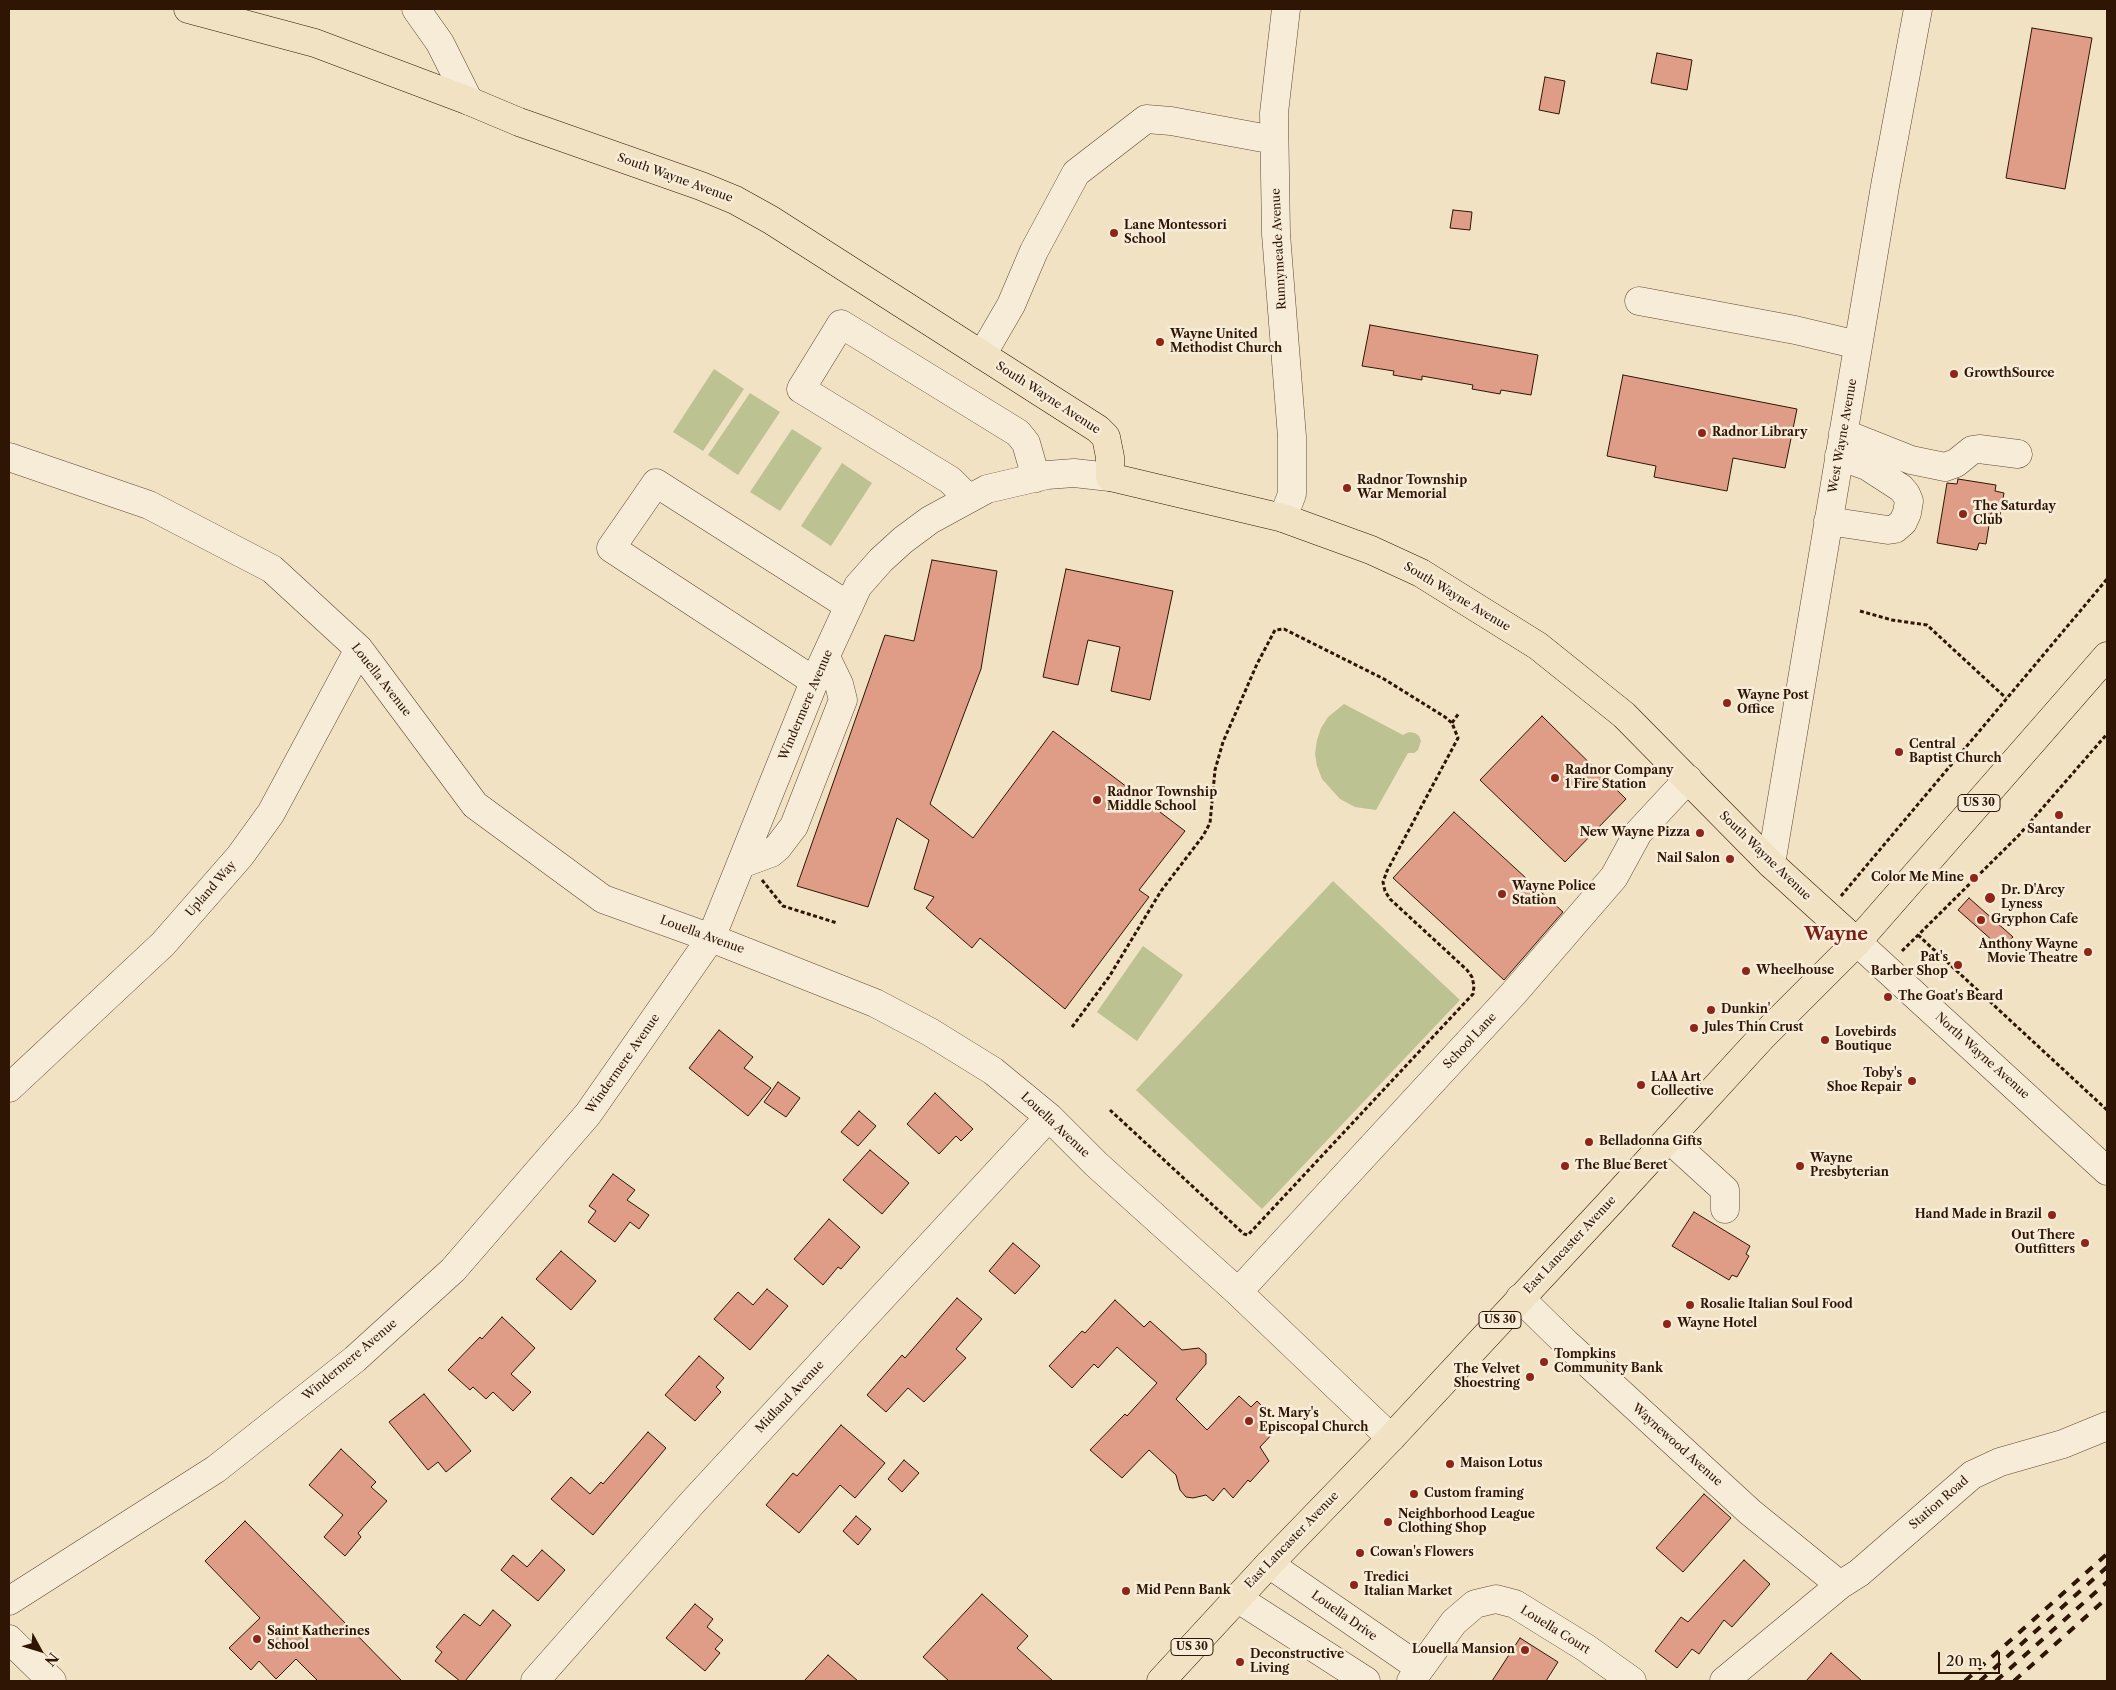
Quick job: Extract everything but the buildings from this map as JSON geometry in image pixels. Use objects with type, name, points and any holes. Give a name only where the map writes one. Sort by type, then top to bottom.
[{"type":"main road","name":"South Wayne Avenue","points":[[188,9],[315,43],[469,101],[519,122],[701,186],[735,200],[772,220],[1098,429],[1106,437],[1110,457],[1110,477],[1284,518],[1371,550],[1421,573],[1538,646],[1624,715],[1771,864],[1857,942]]},
{"type":"main road","name":"US 30","points":[[1857,942],[2107,656]]},
{"type":"main road","name":"East Lancaster Avenue","points":[[1161,1681],[1269,1564],[1391,1438],[1763,1036],[1857,942]]},
{"type":"street","points":[[416,9],[440,43],[469,101]]},
{"type":"street","name":"Runnymeade Avenue","points":[[1284,518],[1292,494],[1292,437],[1276,234],[1274,113],[1286,9]]},
{"type":"street","name":"West Wayne Avenue","points":[[1771,864],[1858,345],[1918,9]]},
{"type":"street","points":[[982,355],[1011,306],[1034,251],[1076,172],[1146,120],[1171,121],[1274,140]]},
{"type":"street","points":[[1639,301],[1796,330],[1858,345]]},
{"type":"street","points":[[968,498],[950,480],[801,389],[841,324],[1018,433],[1026,443],[1036,478]]},
{"type":"street","points":[[1841,444],[1945,467],[1956,463],[1972,450],[1979,449],[2018,454]]},
{"type":"street","points":[[1828,521],[1888,530],[1895,529],[1903,522],[1907,513],[1909,501],[1906,494],[1867,466],[1841,444]]},
{"type":"street","name":"Louella Avenue","points":[[9,456],[149,505],[272,569],[359,649],[475,805],[602,899],[711,938],[876,1003],[930,1032],[993,1071],[1049,1117],[1096,1164],[1238,1292],[1391,1438]]},
{"type":"street","name":"Windermere Avenue","points":[[9,1601],[216,1469],[355,1359],[453,1270],[588,1114],[711,938],[751,871],[814,682],[858,586],[903,540],[930,520],[987,489],[1036,478],[1074,473],[1110,477]]},
{"type":"street","points":[[814,682],[612,548],[656,483],[849,606]]},
{"type":"street","name":"Upland Way","points":[[11,1082],[163,944],[240,856],[271,812],[290,780],[359,649]]},
{"type":"street","points":[[751,871],[778,847],[794,826],[843,700],[839,684],[826,657]]},
{"type":"street","name":"School Lane","points":[[1238,1292],[1519,986],[1614,877],[1638,832],[1688,779]]},
{"type":"street","name":"North Wayne Avenue","points":[[1857,942],[2107,1171]]},
{"type":"street","name":"Midland Avenue","points":[[535,1681],[692,1503],[1049,1117]]},
{"type":"street","points":[[1669,1138],[1725,1190],[1725,1209]]},
{"type":"street","name":"Waynewood Avenue","points":[[1520,1298],[1573,1350],[1750,1512],[1840,1585]]},
{"type":"street","name":"Station Road","points":[[1840,1585],[1859,1573],[1972,1475],[2000,1462],[2063,1444],[2107,1426]]},
{"type":"street","name":"Louella Drive","points":[[1269,1564],[1416,1675]]},
{"type":"street","points":[[1724,1681],[1840,1585]]},
{"type":"street","points":[[1237,1598],[1366,1681]]},
{"type":"street","name":"Louella Court","points":[[1416,1675],[1454,1622],[1466,1610],[1475,1604],[1496,1599],[1515,1604],[1586,1648],[1616,1677]]},
{"type":"street","points":[[9,1639],[52,1681]]},
{"type":"path","points":[[1826,914],[2107,578]]},
{"type":"path","points":[[1860,611],[1892,620],[1927,625],[2006,698]]},
{"type":"path","points":[[1072,1026],[1109,976],[1161,891],[1203,836],[1210,823],[1215,770],[1223,742],[1257,664],[1275,630],[1284,629],[1366,670],[1430,707],[1452,723],[1458,738],[1387,870],[1383,882],[1385,891],[1390,899],[1467,970],[1472,977],[1473,994],[1248,1235],[1244,1234],[1110,1110]]},
{"type":"path","points":[[1452,723],[1459,713]]},
{"type":"path","points":[[1886,968],[2019,834],[2107,734]]},
{"type":"path","points":[[751,871],[783,906],[837,923]]},
{"type":"path","points":[[1918,935],[2107,1110]]},
{"type":"green space","points":[[714,369],[744,389],[703,451],[673,432]]},
{"type":"green space","points":[[750,393],[780,412],[738,475],[708,455]]},
{"type":"green space","points":[[792,429],[822,448],[780,511],[750,492]]},
{"type":"green space","points":[[842,463],[872,483],[831,546],[801,526]]},
{"type":"green space","points":[[1344,704],[1403,735],[1409,732],[1415,733],[1421,741],[1418,750],[1414,753],[1408,753],[1376,810],[1355,807],[1340,799],[1322,779],[1317,766],[1315,754],[1321,728],[1328,717]]},
{"type":"green space","points":[[1333,881],[1460,1000],[1262,1209],[1136,1090]]},
{"type":"green space","points":[[1143,946],[1183,975],[1137,1041],[1097,1012]]},
{"type":"railway","points":[[1965,1681],[2107,1554]]},
{"type":"railway","points":[[1980,1681],[2107,1567]]},
{"type":"railway","points":[[1996,1681],[2107,1582]]},
{"type":"railway","points":[[2014,1681],[2107,1598]]},
{"type":"place","name":"Lane Montessori School","points":[[1114,233]]},
{"type":"place","name":"Wayne United Methodist Church","points":[[1160,342]]},
{"type":"place","name":"GrowthSource","points":[[1954,374]]},
{"type":"place","name":"Radnor Library","points":[[1702,433]]},
{"type":"place","name":"Radnor Township War Memorial","points":[[1347,488]]},
{"type":"place","name":"The Saturday Club","points":[[1963,514]]},
{"type":"place","name":"Wayne Post Office","points":[[1727,703]]},
{"type":"place","name":"Central Baptist Church","points":[[1899,752]]},
{"type":"place","name":"Radnor Company 1 Fire Station","points":[[1555,778]]},
{"type":"place","name":"Radnor Township Middle School","points":[[1097,800]]},
{"type":"place","name":"Santander","points":[[2059,815]]},
{"type":"place","name":"New Wayne Pizza","points":[[1700,833]]},
{"type":"place","name":"Nail Salon","points":[[1730,859]]},
{"type":"place","name":"Color Me Mine","points":[[1974,878]]},
{"type":"place","name":"Wayne Police Station","points":[[1502,894]]},
{"type":"place","name":"Dr. D'Arcy Lyness","points":[[1990,898]]},
{"type":"place","name":"Gryphon Cafe","points":[[1981,920]]},
{"type":"place","name":"Anthony Wayne Movie Theatre","points":[[2088,952]]},
{"type":"place","name":"Pat's Barber Shop","points":[[1958,965]]},
{"type":"place","name":"Wheelhouse","points":[[1746,971]]},
{"type":"place","name":"The Goat's Beard","points":[[1888,997]]},
{"type":"place","name":"Dunkin'","points":[[1711,1010]]},
{"type":"place","name":"Jules Thin Crust","points":[[1694,1028]]},
{"type":"place","name":"Lovebirds Boutique","points":[[1825,1040]]},
{"type":"place","name":"Toby's Shoe Repair","points":[[1912,1081]]},
{"type":"place","name":"LAA Art Collective","points":[[1641,1085]]},
{"type":"place","name":"Belladonna Gifts","points":[[1589,1142]]},
{"type":"place","name":"The Blue Beret","points":[[1565,1166]]},
{"type":"place","name":"Wayne Presbyterian","points":[[1800,1166]]},
{"type":"place","name":"Hand Made in Brazil","points":[[2052,1215]]},
{"type":"place","name":"Out There Outfitters","points":[[2085,1243]]},
{"type":"place","name":"Rosalie Italian Soul Food","points":[[1690,1305]]},
{"type":"place","name":"Wayne Hotel","points":[[1667,1324]]},
{"type":"place","name":"Tompkins Community Bank","points":[[1544,1362]]},
{"type":"place","name":"The Velvet Shoestring","points":[[1530,1377]]},
{"type":"place","name":"St. Mary's Episcopal Church","points":[[1249,1421]]},
{"type":"place","name":"Maison Lotus","points":[[1450,1464]]},
{"type":"place","name":"Custom framing","points":[[1414,1494]]},
{"type":"place","name":"Neighborhood League Clothing Shop","points":[[1388,1522]]},
{"type":"place","name":"Cowan's Flowers","points":[[1360,1553]]},
{"type":"place","name":"Tredici Italian Market","points":[[1354,1585]]},
{"type":"place","name":"Mid Penn Bank","points":[[1126,1591]]},
{"type":"place","name":"Saint Katherines School","points":[[257,1639]]},
{"type":"place","name":"Louella Mansion","points":[[1525,1650]]},
{"type":"place","name":"Deconstructive Living","points":[[1240,1662]]},
{"type":"district","name":"Wayne","points":[[1836,935]]}]
